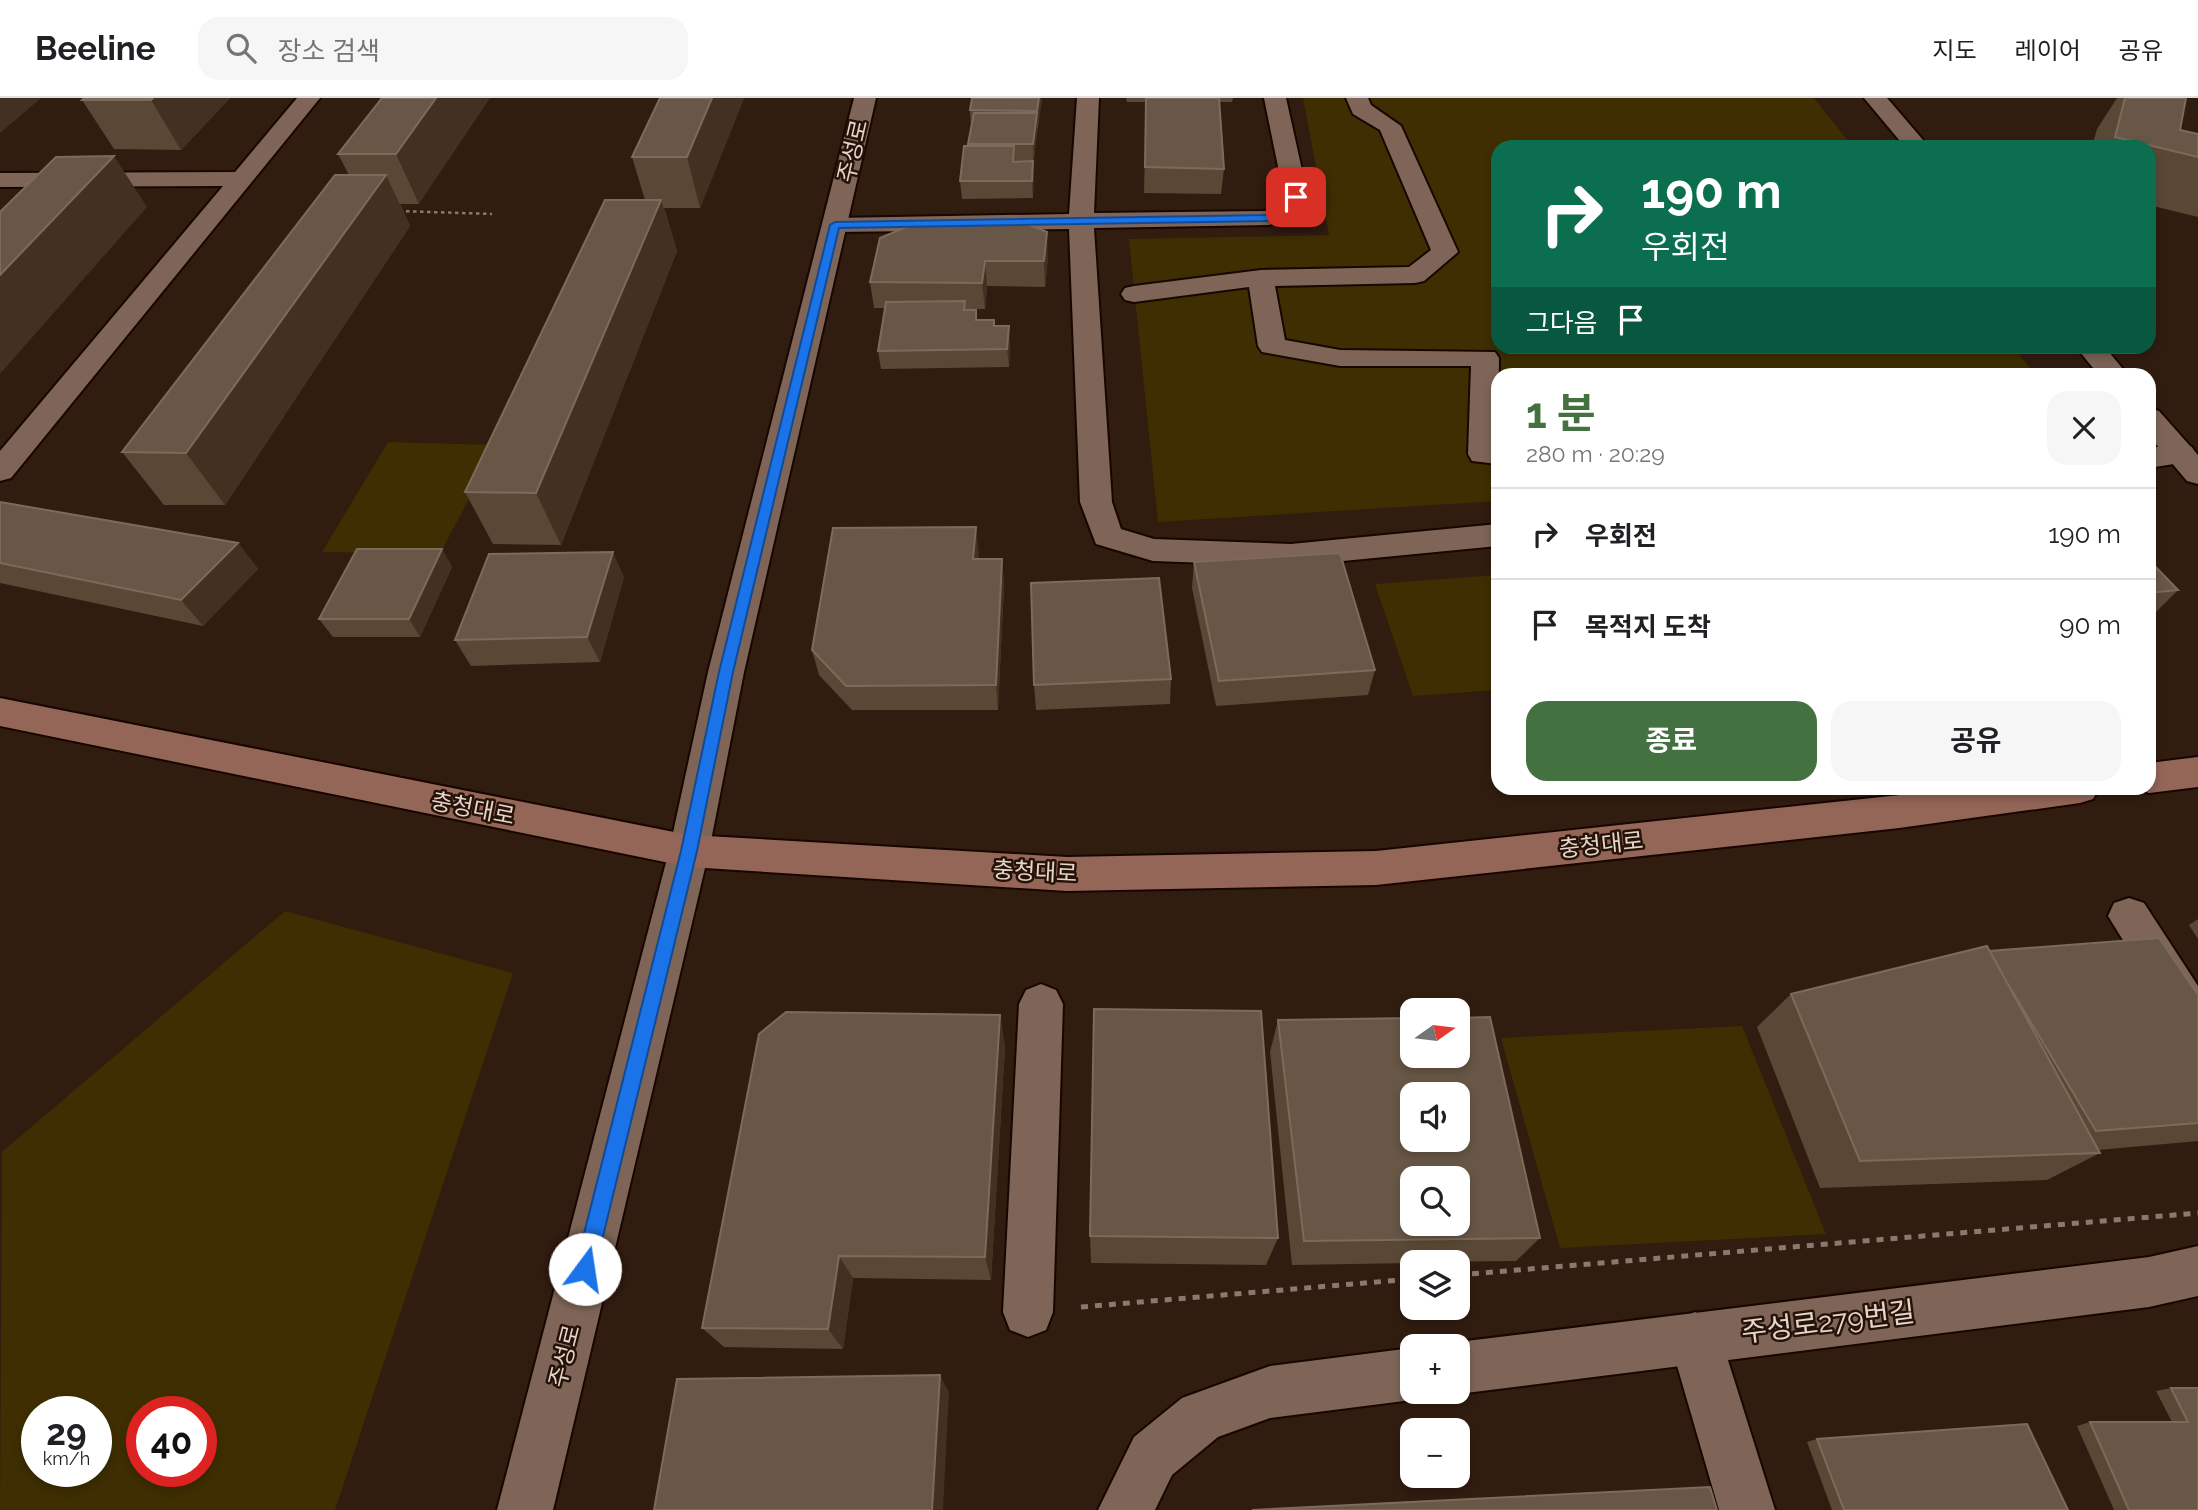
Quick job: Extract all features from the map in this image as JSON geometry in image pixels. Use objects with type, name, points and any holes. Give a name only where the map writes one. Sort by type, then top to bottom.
[{"type":"main road","name":"충청대로","points":[[0,712],[689,851],[1067,874],[1376,868],[1899,812],[2027,795]]},
{"type":"main road","points":[[2156,777],[2198,772]]},
{"type":"street","points":[[0,471],[309,98]]},
{"type":"street","name":"주성로","points":[[525,1510],[689,851],[726,672],[865,98]]},
{"type":"street","points":[[1088,98],[1081,221],[1096,502],[1107,536],[1153,550],[1291,555],[1491,536]]},
{"type":"street","points":[[835,225],[1269,218],[1284,211],[1296,197],[1275,98]]},
{"type":"street","points":[[1134,294],[1261,278],[1415,275],[1446,252],[1390,126],[1361,109],[1357,98]]},
{"type":"street","points":[[1875,98],[1911,140]]},
{"type":"street","points":[[0,180],[242,179]]},
{"type":"street","points":[[1261,278],[1272,346],[1340,358],[1485,358],[1483,454],[1491,454]]},
{"type":"street","points":[[2096,354],[2108,368]]},
{"type":"street","points":[[2156,425],[2189,464]]},
{"type":"street","points":[[2156,459],[2189,464]]},
{"type":"street","points":[[2129,916],[2198,1023]]},
{"type":"street","points":[[1028,1312],[1041,1004]]},
{"type":"street","name":"주성로279번길","points":[[1470,1366],[2149,1282],[2198,1271]]},
{"type":"street","points":[[1695,1338],[1746,1510]]},
{"type":"street","points":[[1126,1510],[1153,1456],[1201,1417],[1270,1392],[1400,1376]]},
{"type":"path","points":[[398,211],[492,214]]},
{"type":"path","points":[[1470,1274],[2198,1213]]},
{"type":"path","points":[[1028,1312],[1400,1280]]},
{"type":"shaded area","points":[[1303,98],[1814,98],[1847,140],[1491,140],[1491,354],[2019,354],[2030,368],[1491,368],[1491,501],[1158,522],[1129,239],[1329,235]]},
{"type":"shaded area","points":[[388,442],[497,445],[440,554],[322,552]]},
{"type":"shaded area","points":[[1491,576],[1491,690],[1413,696],[1375,584]]},
{"type":"shaded area","points":[[285,911],[513,973],[335,1510],[0,1510],[2,1152]]},
{"type":"shaded area","points":[[1742,1026],[1826,1234],[1560,1248],[1501,1038]]},
{"type":"building","points":[[84,98],[153,98],[82,100]]},
{"type":"building","points":[[382,98],[436,98],[396,154],[338,154]]},
{"type":"building","points":[[660,98],[712,98],[687,157],[632,157]]},
{"type":"building","points":[[972,98],[1039,98],[1037,111],[970,110]]},
{"type":"building","points":[[1146,98],[1219,98],[1224,169],[1145,167]]},
{"type":"building","points":[[2125,98],[2186,98],[2180,130],[2198,134],[2198,157],[2156,147],[2156,140],[2115,137]]},
{"type":"building","points":[[974,113],[1037,113],[1033,144],[968,144]]},
{"type":"building","points":[[964,146],[1014,146],[1013,162],[1033,161],[1032,181],[960,181]]},
{"type":"building","points":[[114,156],[0,275],[0,212],[56,157]]},
{"type":"building","points":[[335,175],[386,175],[186,453],[122,452]]},
{"type":"building","points":[[605,200],[661,200],[536,493],[465,492]]},
{"type":"building","points":[[923,220],[1017,220],[1047,232],[1044,261],[985,261],[982,283],[870,282],[880,238]]},
{"type":"building","points":[[965,301],[964,310],[976,310],[976,320],[994,320],[994,326],[1009,326],[1007,349],[878,351],[886,302]]},
{"type":"building","points":[[0,502],[238,543],[181,600],[0,563]]},
{"type":"building","points":[[976,527],[973,559],[1002,559],[996,685],[846,686],[812,650],[833,528]]},
{"type":"building","points":[[357,549],[442,549],[409,619],[319,619]]},
{"type":"building","points":[[613,552],[587,637],[455,640],[489,554]]},
{"type":"building","points":[[1340,553],[1375,670],[1219,681],[1194,562]]},
{"type":"building","points":[[2156,567],[2178,590],[2156,592]]},
{"type":"building","points":[[1159,578],[1171,679],[1034,685],[1031,583]]},
{"type":"building","points":[[2159,938],[2198,995],[2198,1123],[2096,1131],[1990,951]]},
{"type":"building","points":[[1987,946],[2100,1153],[1860,1161],[1791,994]]},
{"type":"building","points":[[1094,1009],[1261,1011],[1278,1238],[1090,1236]]},
{"type":"building","points":[[786,1012],[1000,1015],[985,1257],[839,1256],[828,1329],[702,1328],[759,1034]]},
{"type":"building","points":[[1490,1017],[1540,1238],[1304,1241],[1278,1020],[1400,1018],[1400,1068],[1470,1068],[1470,1018]]},
{"type":"building","points":[[940,1375],[932,1510],[654,1510],[677,1379]]},
{"type":"building","points":[[2171,1388],[2198,1388],[2198,1510],[2129,1510],[2090,1422],[2188,1422]]},
{"type":"building","points":[[2027,1424],[2068,1510],[1844,1510],[1817,1439]]},
{"type":"building","points":[[1710,1487],[1717,1510],[1252,1510]]},
{"type":"route","points":[[585,1269],[689,851],[726,672],[835,225],[1269,218],[1284,211],[1296,197]]}]
